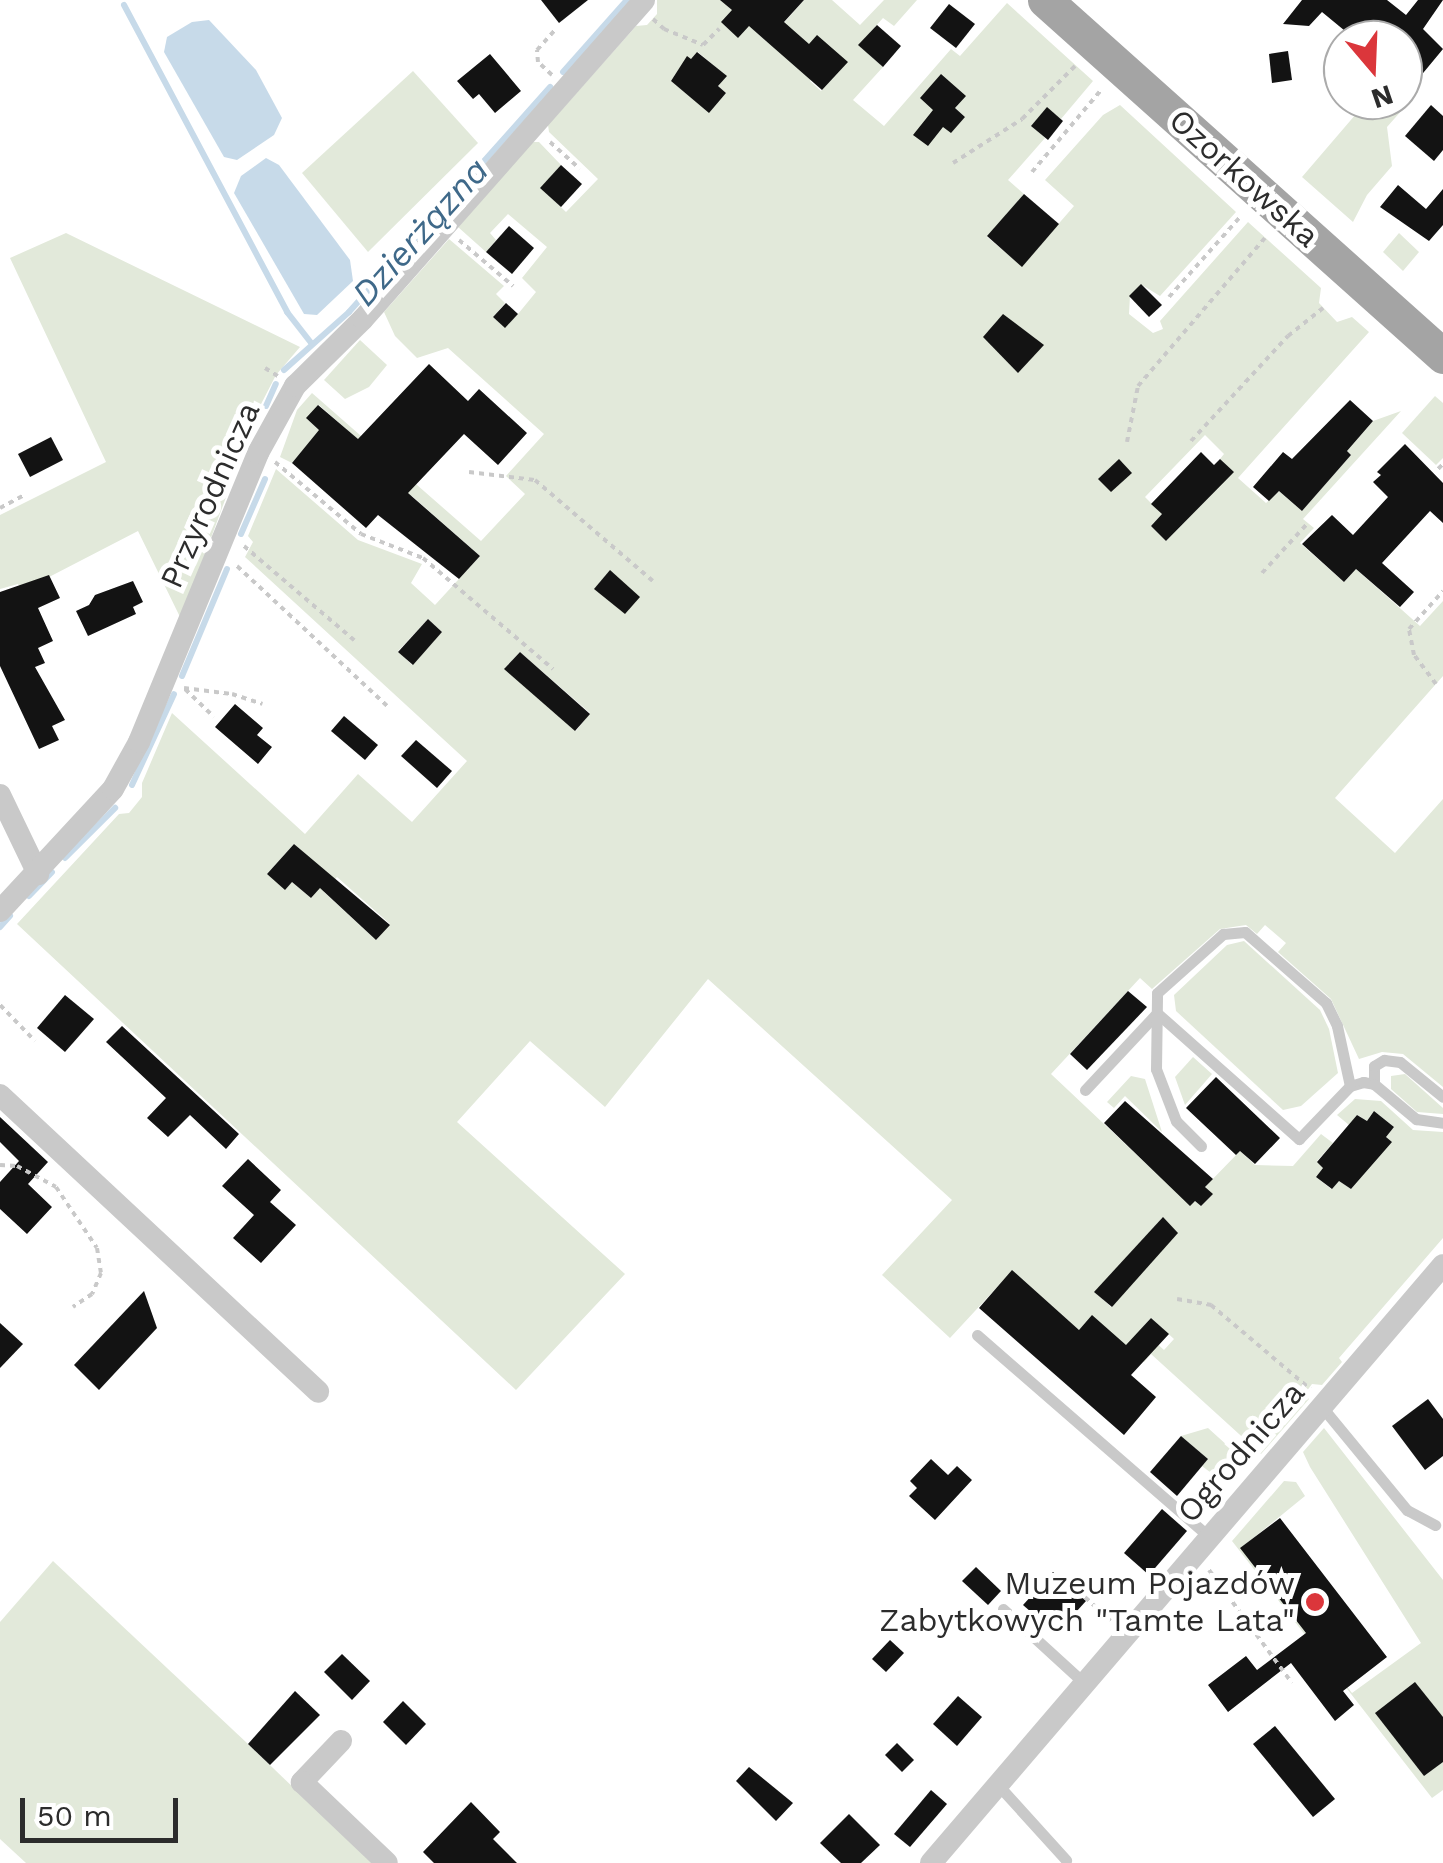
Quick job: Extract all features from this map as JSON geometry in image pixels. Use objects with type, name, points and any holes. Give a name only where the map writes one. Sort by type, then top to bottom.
[{"type":"main road","name":"Ozorkowska","points":[[1045,0],[1443,356]]},
{"type":"street","name":"Przyrodnicza","points":[[0,911],[114,788],[175,684],[222,544],[258,453],[295,386],[642,3]]},
{"type":"street","points":[[0,795],[38,874]]},
{"type":"street","points":[[0,1095],[318,1392]]},
{"type":"street","name":"Ogrodnicza","points":[[931,1863],[1443,1264]]},
{"type":"street","points":[[341,1740],[302,1782],[387,1863]]},
{"type":"lane","points":[[1201,1146],[1176,1121],[1156,1069],[1157,993],[1223,934],[1246,932],[1326,1003],[1337,1026],[1350,1086]]},
{"type":"lane","points":[[1157,1013],[1299,1139],[1350,1086],[1374,1084],[1416,1119],[1443,1123]]},
{"type":"lane","points":[[1085,1090],[1157,1013]]},
{"type":"lane","points":[[1374,1084],[1374,1066],[1384,1060],[1400,1062],[1443,1097]]},
{"type":"lane","points":[[977,1334],[1203,1545]]},
{"type":"lane","points":[[1324,1405],[1407,1510],[1435,1524]]},
{"type":"lane","points":[[1003,1609],[1086,1685]]},
{"type":"lane","points":[[999,1786],[1066,1860]]},
{"type":"path","points":[[642,3],[664,29],[703,45],[719,29]]},
{"type":"path","points":[[556,28],[537,50],[538,62],[566,88]]},
{"type":"path","points":[[954,162],[1022,119],[1076,66]]},
{"type":"path","points":[[1032,172],[1102,89]]},
{"type":"path","points":[[533,126],[580,169]]},
{"type":"path","points":[[1169,297],[1241,216]]},
{"type":"path","points":[[444,226],[512,286]]},
{"type":"path","points":[[1127,442],[1138,386],[1265,238]]},
{"type":"path","points":[[1191,441],[1288,336],[1323,308]]},
{"type":"path","points":[[258,453],[278,464],[361,534],[423,558],[553,669]]},
{"type":"path","points":[[469,472],[535,480],[653,581]]},
{"type":"path","points":[[0,508],[23,496]]},
{"type":"path","points":[[1262,573],[1308,523]]},
{"type":"path","points":[[222,544],[354,640]]},
{"type":"path","points":[[222,544],[236,565],[388,706]]},
{"type":"path","points":[[1436,684],[1414,656],[1409,628],[1443,591]]},
{"type":"path","points":[[175,684],[232,694],[262,704]]},
{"type":"path","points":[[175,684],[214,717]]},
{"type":"path","points":[[0,1004],[36,1041]]},
{"type":"path","points":[[0,1165],[17,1166],[56,1187],[97,1248],[102,1273],[92,1294],[74,1307]]},
{"type":"path","points":[[1177,1299],[1211,1305],[1324,1405]]},
{"type":"path","points":[[1203,1545],[1292,1683]]},
{"type":"path","points":[[1085,1597],[1128,1635]]},
{"type":"green space","points":[[657,0],[721,0],[767,42],[804,0],[832,0],[860,25],[884,0],[917,0],[894,26],[883,18],[859,45],[883,67],[853,100],[884,126],[951,49],[960,56],[1007,3],[1093,81],[1061,119],[1047,108],[1032,126],[1045,138],[1008,180],[1024,194],[987,237],[1022,266],[1074,206],[1045,180],[1103,115],[1120,105],[1236,212],[1160,296],[1142,285],[1130,296],[1129,314],[1153,333],[1163,329],[1160,321],[1248,222],[1321,288],[1319,303],[1337,322],[1352,317],[1369,332],[1238,478],[1266,503],[1279,491],[1302,511],[1351,455],[1347,451],[1373,421],[1401,411],[1303,519],[1314,528],[1300,543],[1344,582],[1356,569],[1420,626],[1443,601],[1443,676],[1335,798],[1395,853],[1443,799],[1443,1087],[1403,1054],[1382,1052],[1359,1059],[1331,999],[1278,952],[1286,943],[1265,925],[1257,934],[1246,925],[1220,929],[1152,989],[1140,978],[1051,1074],[1190,1205],[1195,1201],[1201,1206],[1212,1195],[1205,1187],[1240,1151],[1255,1165],[1293,1166],[1321,1134],[1333,1143],[1317,1161],[1323,1168],[1316,1177],[1331,1189],[1339,1181],[1351,1189],[1391,1142],[1386,1137],[1394,1127],[1374,1111],[1367,1121],[1357,1115],[1349,1125],[1337,1115],[1355,1099],[1381,1101],[1413,1130],[1443,1132],[1443,1238],[1339,1358],[1342,1362],[1322,1385],[1312,1384],[1306,1392],[1309,1399],[1261,1454],[1151,1354],[1144,1362],[1092,1316],[1079,1330],[1012,1271],[950,1338],[882,1275],[952,1200],[708,979],[605,1107],[530,1041],[457,1122],[625,1274],[516,1390],[17,924],[119,814],[129,813],[142,797],[142,783],[172,713],[305,834],[358,774],[412,822],[467,761],[245,557],[253,542],[248,536],[276,469],[358,540],[422,564],[411,583],[435,605],[480,556],[412,496],[404,505],[398,475],[319,405],[307,419],[377,482],[313,438],[292,463],[280,457],[297,410],[312,393],[481,541],[525,494],[506,476],[544,434],[448,348],[417,358],[395,336],[384,312],[449,239],[504,286],[496,294],[505,303],[493,317],[505,327],[518,314],[536,292],[522,278],[547,247],[508,214],[490,233],[496,240],[486,252],[458,227],[532,142],[539,142],[561,165],[541,188],[566,212],[598,179],[549,132],[548,125],[636,26],[647,25],[657,14]],"holes":[[[698,52],[726,76],[718,86],[726,93],[709,112],[671,81],[687,57],[691,59]],[[832,56],[843,67],[821,91],[810,81]],[[941,75],[965,96],[955,108],[965,117],[945,120]],[[1205,435],[1224,454],[1220,459],[1233,472],[1166,541],[1151,526],[1162,514],[1145,497]],[[428,619],[442,632],[412,665],[398,651]],[[520,652],[590,713],[576,731],[505,668]],[[294,844],[330,876],[311,898],[292,882],[267,874]],[[337,877],[390,924],[376,940],[324,892]],[[1163,1217],[1112,1307],[1095,1292]],[[1151,1318],[1174,1339],[1164,1350],[1141,1329]]]},
{"type":"green space","points":[[413,71],[478,143],[368,252],[302,173]]},
{"type":"green space","points":[[1351,120],[1393,120],[1387,127],[1392,166],[1367,195],[1353,222],[1302,177]]},
{"type":"green space","points":[[66,233],[300,347],[276,375],[259,408],[181,619],[138,531],[22,591],[18,584],[0,589],[0,515],[106,462],[10,258]]},
{"type":"green space","points":[[1399,233],[1419,252],[1403,271],[1383,252]]},
{"type":"green space","points":[[360,340],[387,365],[369,387],[345,399],[324,380]]},
{"type":"green space","points":[[1435,396],[1443,403],[1443,458],[1436,465],[1402,433]]},
{"type":"green space","points":[[1244,941],[1320,1010],[1329,1029],[1338,1073],[1301,1106],[1283,1110],[1176,1011],[1174,995],[1227,945]]},
{"type":"green space","points":[[1193,1057],[1212,1074],[1185,1105],[1175,1077]]},
{"type":"green space","points":[[1405,1074],[1443,1108],[1443,1114],[1417,1112],[1391,1089],[1391,1076]]},
{"type":"green space","points":[[1131,1076],[1145,1079],[1162,1132],[1125,1096],[1114,1108],[1107,1102]]},
{"type":"green space","points":[[1208,1428],[1239,1456],[1219,1479],[1202,1466],[1208,1459],[1181,1436]]},
{"type":"green space","points":[[1324,1428],[1443,1580],[1443,1790],[1432,1798],[1232,1541],[1284,1481],[1296,1482],[1305,1496],[1241,1548],[1352,1693],[1421,1643],[1303,1452]]},
{"type":"green space","points":[[53,1561],[372,1863],[26,1863],[0,1839],[0,1622]]},
{"type":"water","points":[[209,20],[256,70],[282,118],[274,135],[237,160],[224,157],[164,52],[167,37],[192,22]]},
{"type":"water","points":[[266,158],[279,165],[350,260],[353,281],[317,315],[304,314],[234,193],[241,176]]},
{"type":"building","points":[[541,0],[588,0],[559,23]]},
{"type":"building","points":[[720,0],[804,0],[784,22],[809,44],[817,35],[848,62],[822,90],[749,26],[738,38],[721,22],[732,10]]},
{"type":"building","points":[[1302,0],[1387,0],[1406,15],[1418,0],[1443,0],[1423,29],[1423,20],[1332,20],[1322,12],[1309,26],[1283,24]]},
{"type":"building","points":[[949,4],[975,24],[956,48],[930,28]]},
{"type":"building","points":[[877,25],[901,46],[883,67],[858,45]]},
{"type":"building","points":[[1423,29],[1443,49],[1423,73]]},
{"type":"building","points":[[1288,51],[1292,80],[1272,83],[1269,54]]},
{"type":"building","points":[[697,52],[727,76],[718,86],[726,93],[709,113],[671,81],[687,56],[691,59]]},
{"type":"building","points":[[490,54],[521,91],[495,113],[479,94],[473,99],[457,81]]},
{"type":"building","points":[[941,74],[966,96],[955,108],[965,117],[951,133],[943,127],[928,146],[913,135],[933,110],[920,98]]},
{"type":"building","points":[[1431,105],[1443,116],[1443,150],[1434,161],[1405,136],[1418,120],[1423,120]]},
{"type":"building","points":[[1047,107],[1063,121],[1048,140],[1031,126]]},
{"type":"building","points":[[561,165],[582,184],[561,207],[540,188]]},
{"type":"building","points":[[1398,185],[1426,209],[1443,189],[1443,225],[1429,241],[1380,207]]},
{"type":"building","points":[[1024,194],[1059,224],[1022,267],[987,236]]},
{"type":"building","points":[[509,226],[534,248],[512,274],[486,252]]},
{"type":"building","points":[[1141,284],[1162,305],[1149,317],[1129,296]]},
{"type":"building","points":[[506,303],[518,314],[505,328],[493,317]]},
{"type":"building","points":[[1003,314],[1044,345],[1018,373],[983,337]]},
{"type":"building","points":[[429,364],[468,401],[479,389],[527,433],[498,465],[464,434],[408,493],[480,556],[459,579],[378,515],[366,528],[292,463],[319,430],[306,418],[318,405],[358,439]]},
{"type":"building","points":[[1350,400],[1373,421],[1347,451],[1351,455],[1302,511],[1279,491],[1269,501],[1253,487],[1283,452],[1292,459]]},
{"type":"building","points":[[51,437],[63,460],[30,477],[18,454]]},
{"type":"building","points":[[1405,444],[1443,483],[1443,523],[1430,511],[1382,563],[1414,592],[1400,607],[1356,569],[1344,582],[1302,544],[1332,515],[1353,535],[1388,497],[1373,482],[1381,475],[1377,472]]},
{"type":"building","points":[[1201,452],[1214,465],[1220,459],[1234,472],[1166,541],[1151,526],[1162,514],[1151,504]]},
{"type":"building","points":[[1119,459],[1132,473],[1111,492],[1098,479]]},
{"type":"building","points":[[610,570],[640,597],[625,614],[594,589]]},
{"type":"building","points":[[49,575],[60,598],[38,608],[53,641],[38,648],[45,663],[35,667],[65,720],[52,726],[59,740],[39,749],[0,666],[0,592]]},
{"type":"building","points":[[133,581],[143,602],[133,607],[136,614],[88,636],[76,611],[89,605],[95,595]]},
{"type":"building","points":[[428,619],[442,632],[413,665],[398,652]]},
{"type":"building","points":[[520,652],[590,714],[575,731],[504,669]]},
{"type":"building","points":[[235,704],[263,728],[257,735],[272,747],[258,764],[215,727]]},
{"type":"building","points":[[344,716],[378,745],[365,760],[331,731]]},
{"type":"building","points":[[416,740],[452,771],[437,788],[401,756]]},
{"type":"building","points":[[294,844],[390,925],[376,940],[320,888],[311,898],[292,882],[285,890],[267,874]]},
{"type":"building","points":[[1128,991],[1147,1007],[1087,1070],[1070,1054]]},
{"type":"building","points":[[65,995],[94,1019],[65,1052],[37,1028]]},
{"type":"building","points":[[122,1026],[239,1134],[226,1149],[190,1115],[168,1137],[147,1118],[166,1098],[106,1042]]},
{"type":"building","points":[[1216,1077],[1280,1138],[1255,1164],[1240,1151],[1236,1155],[1186,1108]]},
{"type":"building","points":[[1125,1101],[1213,1179],[1205,1187],[1213,1194],[1201,1206],[1195,1201],[1190,1206],[1104,1123]]},
{"type":"building","points":[[1374,1111],[1394,1127],[1386,1137],[1392,1142],[1351,1189],[1339,1181],[1332,1189],[1316,1177],[1323,1168],[1317,1162],[1357,1115],[1367,1121]]},
{"type":"building","points":[[0,1117],[48,1162],[28,1184],[52,1207],[27,1234],[0,1209],[0,1182],[19,1161],[0,1142]]},
{"type":"building","points":[[248,1159],[281,1190],[270,1202],[296,1225],[261,1263],[233,1238],[254,1215],[222,1186]]},
{"type":"building","points":[[1163,1217],[1178,1233],[1112,1307],[1094,1292]]},
{"type":"building","points":[[1012,1270],[1079,1330],[1092,1315],[1126,1345],[1151,1318],[1169,1334],[1131,1375],[1156,1397],[1124,1435],[979,1308]]},
{"type":"building","points":[[144,1291],[157,1328],[99,1390],[74,1365]]},
{"type":"building","points":[[0,1323],[23,1344],[0,1368]]},
{"type":"building","points":[[1428,1399],[1443,1419],[1443,1456],[1425,1470],[1392,1426]]},
{"type":"building","points":[[1181,1436],[1208,1459],[1177,1496],[1150,1472]]},
{"type":"building","points":[[931,1459],[948,1475],[957,1466],[972,1480],[935,1520],[909,1496],[917,1488],[910,1481]]},
{"type":"building","points":[[1162,1509],[1187,1531],[1149,1575],[1124,1553]]},
{"type":"building","points":[[1280,1518],[1387,1657],[1343,1691],[1354,1705],[1335,1721],[1291,1663],[1228,1712],[1208,1685],[1246,1656],[1257,1670],[1306,1633],[1240,1548]]},
{"type":"building","points":[[976,1567],[1001,1591],[988,1605],[962,1581]]},
{"type":"building","points":[[1053,1572],[1086,1601],[1056,1634],[1023,1605]]},
{"type":"building","points":[[890,1640],[904,1653],[886,1672],[872,1659]]},
{"type":"building","points":[[342,1654],[370,1681],[352,1700],[324,1672]]},
{"type":"building","points":[[1415,1682],[1443,1717],[1443,1762],[1424,1776],[1375,1713]]},
{"type":"building","points":[[295,1691],[320,1715],[270,1765],[248,1744]]},
{"type":"building","points":[[958,1696],[982,1717],[957,1746],[933,1724]]},
{"type":"building","points":[[403,1701],[426,1724],[406,1745],[383,1722]]},
{"type":"building","points":[[1275,1726],[1335,1799],[1313,1817],[1253,1744]]},
{"type":"building","points":[[897,1743],[914,1760],[902,1772],[885,1755]]},
{"type":"building","points":[[749,1767],[793,1803],[776,1821],[736,1781]]},
{"type":"building","points":[[931,1790],[947,1804],[910,1847],[894,1834]]},
{"type":"building","points":[[471,1802],[500,1832],[493,1839],[517,1863],[434,1863],[423,1852]]},
{"type":"building","points":[[849,1814],[880,1845],[861,1863],[841,1863],[820,1843]]},
{"type":"waterway","name":"Dzierżązna","points":[[563,72],[627,0]]},
{"type":"waterway","points":[[124,5],[287,312],[311,343]]},
{"type":"waterway","name":"Dzierżązna","points":[[284,370],[349,312],[550,87]]},
{"type":"waterway","name":"Dzierżązna","points":[[266,406],[276,384]]},
{"type":"waterway","name":"Dzierżązna","points":[[241,534],[265,479]]},
{"type":"waterway","name":"Dzierżązna","points":[[182,676],[227,569]]},
{"type":"waterway","name":"Dzierżązna","points":[[132,785],[174,694]]},
{"type":"waterway","name":"Dzierżązna","points":[[65,858],[115,808]]},
{"type":"waterway","name":"Dzierżązna","points":[[29,896],[52,872]]},
{"type":"waterway","name":"Dzierżązna","points":[[0,927],[10,916]]},
{"type":"place","name":"Muzeum Pojazdów Zabytkowych \"Tamte Lata\"","points":[[1315,1602]]}]
